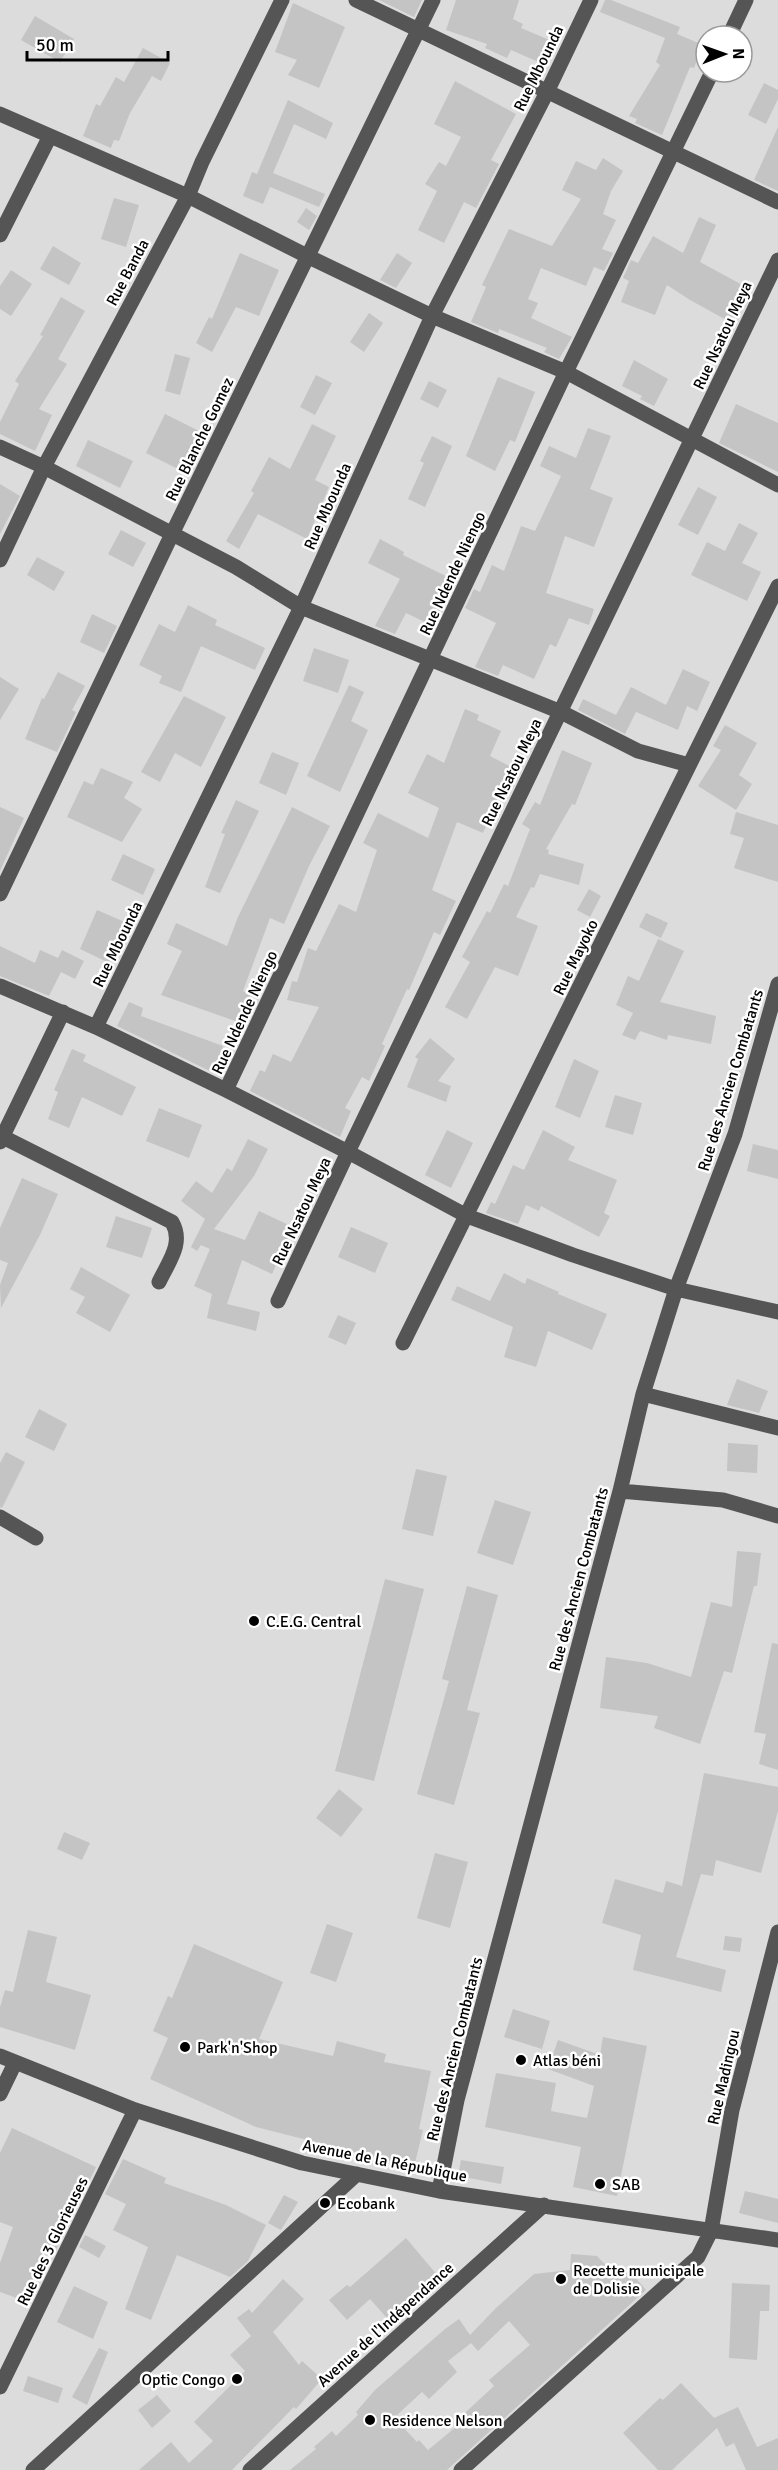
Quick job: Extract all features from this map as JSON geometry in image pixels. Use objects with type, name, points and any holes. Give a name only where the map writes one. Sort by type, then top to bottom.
[{"type":"street","name":"Rue Banda","points":[[0,560],[44,467],[188,196],[202,162],[282,0]]},
{"type":"street","points":[[356,0],[778,202]]},
{"type":"street","name":"Rue Blanche Gomez","points":[[0,894],[172,534],[433,0]]},
{"type":"street","name":"Rue Mbounda","points":[[96,1027],[301,607],[432,316],[547,92],[591,0]]},
{"type":"street","points":[[735,24],[746,0]]},
{"type":"street","name":"Rue Ndende Niengo","points":[[226,1090],[566,372],[706,84]]},
{"type":"street","points":[[0,114],[188,196],[432,316],[566,372],[778,485]]},
{"type":"street","points":[[0,235],[50,136]]},
{"type":"street","name":"Rue Nsatou Meya","points":[[278,1301],[778,260]]},
{"type":"street","points":[[0,447],[44,467],[236,567],[301,607],[561,712],[638,751],[689,765]]},
{"type":"street","name":"Rue Mayoko","points":[[403,1343],[689,765],[775,602],[778,586]]},
{"type":"street","name":"Rue des Ancien Combatants","points":[[439,2191],[457,2100],[620,1491],[643,1394],[676,1289],[735,1134],[778,984]]},
{"type":"street","points":[[0,986],[96,1027],[226,1090],[467,1216],[676,1289],[778,1312]]},
{"type":"street","points":[[63,1012],[1,1140],[172,1222],[177,1231],[178,1241],[159,1282]]},
{"type":"street","points":[[643,1394],[778,1428]]},
{"type":"street","points":[[620,1491],[723,1500],[778,1516]]},
{"type":"street","points":[[0,1517],[36,1538]]},
{"type":"street","name":"Rue Madingou","points":[[461,2470],[698,2258],[711,2231],[732,2110],[778,1932]]},
{"type":"street","name":"Avenue de la République","points":[[0,2056],[135,2110],[302,2163],[439,2191],[778,2240]]},
{"type":"street","points":[[0,2094],[15,2063]]},
{"type":"street","name":"Rue des 3 Glorieuses","points":[[0,2387],[135,2110]]},
{"type":"street","points":[[33,2470],[357,2174]]},
{"type":"street","name":"Avenue de l'Indépendance","points":[[250,2470],[544,2205]]},
{"type":"shaded area","points":[[0,0],[778,0],[778,2470],[0,2470]]},
{"type":"building","points":[[379,0],[422,0],[414,17]]},
{"type":"building","points":[[456,0],[519,0],[513,19],[523,24],[521,28],[554,42],[543,64],[511,50],[507,58],[485,48],[487,44],[446,30]]},
{"type":"building","points":[[605,0],[611,0],[680,27],[677,34],[694,41],[694,68],[690,67],[662,135],[635,123],[637,119],[629,116],[660,65],[656,62],[665,38],[600,12]]},
{"type":"building","points":[[293,3],[345,27],[319,88],[288,75],[297,60],[275,52]]},
{"type":"building","points":[[35,16],[74,39],[60,62],[21,40]]},
{"type":"building","points":[[143,48],[170,63],[161,81],[152,76],[130,113],[119,141],[114,140],[111,148],[83,136],[96,104],[100,106],[116,77],[124,82]]},
{"type":"building","points":[[455,81],[516,114],[491,160],[499,164],[476,208],[464,202],[444,243],[418,230],[437,191],[425,184],[439,162],[446,166],[461,137],[434,124]]},
{"type":"building","points":[[764,83],[778,90],[778,99],[766,124],[748,115]]},
{"type":"building","points":[[288,100],[333,123],[326,139],[294,124],[273,173],[325,194],[319,207],[270,187],[263,204],[243,196],[252,172],[257,174]]},
{"type":"building","points":[[778,127],[778,191],[754,180]]},
{"type":"building","points":[[603,158],[623,171],[611,191],[603,214],[616,220],[602,249],[613,253],[604,271],[594,267],[586,286],[541,268],[528,299],[538,303],[531,318],[572,337],[559,359],[544,352],[547,348],[499,329],[498,333],[471,322],[486,287],[482,285],[509,229],[552,246],[581,199],[562,190],[576,161],[596,170]]},
{"type":"building","points":[[114,198],[139,205],[126,247],[101,239]]},
{"type":"building","points":[[306,208],[317,216],[309,230],[297,222]]},
{"type":"building","points":[[699,217],[716,225],[700,262],[748,288],[730,322],[667,285],[655,315],[621,302],[629,281],[623,278],[631,260],[638,263],[653,236],[683,253]]},
{"type":"building","points":[[53,246],[81,263],[69,285],[40,269]]},
{"type":"building","points":[[240,253],[279,270],[259,316],[236,307],[212,352],[196,343],[209,317],[212,319]]},
{"type":"building","points":[[397,253],[412,263],[396,288],[380,280]]},
{"type":"building","points":[[11,270],[32,284],[11,316],[0,309],[0,286]]},
{"type":"building","points":[[61,297],[85,311],[58,359],[67,364],[39,409],[52,415],[35,451],[0,434],[0,422],[19,384],[15,381],[43,336],[40,335]]},
{"type":"building","points":[[369,313],[383,323],[364,352],[350,342]]},
{"type":"building","points":[[175,354],[190,358],[180,395],[165,391]]},
{"type":"building","points":[[634,360],[668,379],[654,406],[640,399],[642,396],[622,386]]},
{"type":"building","points":[[316,375],[332,383],[315,415],[300,407]]},
{"type":"building","points":[[498,377],[535,392],[515,442],[510,440],[495,471],[466,456]]},
{"type":"building","points":[[429,381],[447,390],[438,408],[420,399]]},
{"type":"building","points":[[736,404],[778,423],[778,472],[719,443]]},
{"type":"building","points":[[165,414],[205,434],[186,473],[146,453]]},
{"type":"building","points":[[312,424],[336,436],[315,480],[329,487],[307,539],[258,514],[239,549],[226,541],[254,493],[251,491],[269,457],[290,469]]},
{"type":"building","points":[[588,428],[611,436],[590,489],[613,498],[594,547],[565,536],[546,593],[594,609],[589,625],[569,618],[556,647],[550,644],[534,679],[503,665],[498,676],[475,667],[496,623],[465,608],[474,589],[480,592],[492,565],[504,571],[521,526],[535,531],[561,476],[540,466],[549,446],[576,458]]},
{"type":"building","points":[[432,436],[452,446],[425,507],[408,499],[424,463],[420,461]]},
{"type":"building","points":[[88,440],[133,461],[120,488],[76,466]]},
{"type":"building","points":[[0,484],[20,496],[0,534]]},
{"type":"building","points":[[698,487],[717,497],[698,535],[678,525]]},
{"type":"building","points":[[739,523],[758,533],[742,563],[761,572],[747,601],[691,575],[707,542],[725,551]]},
{"type":"building","points":[[121,530],[146,543],[133,567],[108,554]]},
{"type":"building","points":[[380,539],[404,552],[403,555],[456,581],[433,626],[406,613],[395,634],[375,626],[400,579],[368,563]]},
{"type":"building","points":[[37,557],[65,572],[54,591],[27,575]]},
{"type":"building","points":[[188,605],[217,620],[215,625],[265,648],[255,670],[201,646],[181,692],[159,683],[162,676],[139,665],[159,624],[175,632]]},
{"type":"building","points":[[92,614],[117,626],[104,653],[80,642]]},
{"type":"building","points":[[314,648],[349,660],[338,693],[303,681]]},
{"type":"building","points":[[683,669],[710,682],[697,711],[687,706],[678,730],[636,712],[625,734],[578,710],[583,699],[616,715],[631,687],[666,705]]},
{"type":"building","points":[[58,672],[85,686],[72,710],[76,712],[57,752],[25,739],[42,698],[44,699]]},
{"type":"building","points":[[0,677],[19,689],[0,720]]},
{"type":"building","points":[[349,685],[364,692],[351,721],[368,730],[340,792],[307,776]]},
{"type":"building","points":[[184,696],[226,717],[201,767],[175,753],[160,782],[141,772]]},
{"type":"building","points":[[465,709],[479,715],[477,720],[501,731],[490,756],[519,771],[510,788],[503,784],[483,833],[457,822],[432,890],[456,901],[440,935],[434,932],[382,1044],[385,1046],[369,1081],[362,1077],[345,1108],[351,1111],[340,1137],[250,1091],[260,1070],[265,1072],[273,1054],[291,1062],[319,1007],[287,1000],[292,981],[297,982],[308,948],[316,951],[339,904],[356,912],[377,850],[363,843],[378,813],[428,838],[439,808],[408,793],[427,754],[444,763]]},
{"type":"building","points":[[725,725],[757,743],[739,775],[752,784],[736,810],[698,786],[721,750],[713,746]]},
{"type":"building","points":[[562,750],[592,763],[575,805],[572,804],[546,849],[549,850],[548,854],[584,864],[579,885],[540,874],[516,917],[538,926],[518,976],[495,967],[467,1019],[445,1007],[470,962],[462,957],[487,911],[490,913],[504,884],[508,886],[530,829],[522,824],[535,802],[540,805]]},
{"type":"building","points":[[272,752],[299,763],[286,795],[259,783]]},
{"type":"building","points":[[101,768],[133,782],[124,798],[142,809],[122,842],[67,817],[84,781],[93,785]]},
{"type":"building","points":[[236,800],[259,811],[220,893],[205,887],[225,834],[221,833]]},
{"type":"building","points":[[0,807],[24,818],[0,871]]},
{"type":"building","points":[[292,807],[330,826],[309,866],[284,924],[270,918],[243,991],[251,994],[241,1023],[161,995],[182,951],[167,944],[176,923],[227,946],[238,917]]},
{"type":"building","points":[[736,812],[778,825],[778,882],[734,868],[744,838],[730,834]]},
{"type":"building","points":[[123,854],[155,869],[143,895],[111,880]]},
{"type":"building","points":[[589,889],[601,896],[590,917],[577,910]]},
{"type":"building","points":[[97,910],[127,923],[109,963],[80,949]]},
{"type":"building","points":[[646,913],[668,923],[661,938],[639,927]]},
{"type":"building","points":[[658,939],[684,951],[660,1002],[716,1016],[711,1044],[668,1035],[667,1040],[640,1031],[635,1040],[622,1035],[633,1013],[616,1005],[628,976],[639,981]]},
{"type":"building","points":[[0,946],[35,963],[40,950],[58,958],[62,950],[84,961],[75,979],[61,972],[49,996],[0,976]]},
{"type":"building","points":[[129,1002],[143,1008],[141,1016],[223,1046],[214,1073],[117,1026]]},
{"type":"building","points":[[430,1038],[455,1059],[438,1081],[451,1086],[446,1102],[407,1087],[418,1059],[415,1057]]},
{"type":"building","points":[[72,1049],[86,1055],[83,1061],[136,1087],[122,1116],[82,1097],[69,1128],[48,1119],[58,1092],[54,1090]]},
{"type":"building","points":[[574,1059],[599,1071],[580,1118],[555,1107]]},
{"type":"building","points":[[615,1095],[642,1103],[633,1135],[605,1127]]},
{"type":"building","points":[[159,1108],[202,1125],[189,1158],[146,1141]]},
{"type":"building","points":[[447,1130],[473,1143],[451,1188],[425,1175]]},
{"type":"building","points":[[543,1130],[575,1147],[568,1160],[617,1180],[604,1213],[610,1216],[599,1237],[541,1206],[539,1211],[526,1205],[518,1224],[486,1213],[491,1202],[495,1204],[513,1165],[524,1170]]},
{"type":"building","points":[[248,1139],[268,1149],[254,1176],[214,1229],[245,1240],[259,1211],[293,1227],[272,1274],[242,1260],[227,1304],[260,1312],[256,1331],[207,1318],[212,1294],[194,1286],[210,1249],[201,1245],[197,1251],[191,1247],[205,1219],[181,1201],[196,1181],[212,1193],[227,1168],[232,1171]]},
{"type":"building","points":[[753,1144],[778,1150],[778,1179],[747,1171]]},
{"type":"building","points":[[22,1178],[58,1194],[40,1235],[1,1308],[0,1285],[8,1263],[0,1260],[0,1228]]},
{"type":"building","points":[[116,1216],[152,1228],[142,1258],[106,1247]]},
{"type":"building","points":[[351,1227],[388,1243],[375,1273],[338,1257]]},
{"type":"building","points":[[81,1267],[130,1295],[110,1332],[76,1313],[85,1297],[70,1289]]},
{"type":"building","points":[[504,1273],[525,1284],[527,1278],[559,1292],[558,1294],[607,1314],[592,1350],[548,1331],[536,1367],[504,1357],[513,1327],[451,1300],[457,1286],[490,1301]]},
{"type":"building","points":[[338,1315],[356,1323],[346,1345],[328,1337]]},
{"type":"building","points":[[737,1379],[768,1391],[759,1413],[727,1405]]},
{"type":"building","points":[[39,1409],[67,1424],[54,1451],[25,1437]]},
{"type":"building","points":[[728,1443],[758,1445],[757,1473],[727,1471]]},
{"type":"building","points":[[6,1452],[25,1462],[2,1508],[0,1507],[0,1463]]},
{"type":"building","points":[[416,1469],[447,1476],[433,1536],[402,1529]]},
{"type":"building","points":[[495,1500],[531,1512],[513,1565],[477,1553]]},
{"type":"building","points":[[737,1551],[761,1553],[757,1586],[754,1586],[732,1673],[724,1671],[700,1744],[654,1728],[658,1716],[600,1708],[606,1657],[647,1663],[691,1677],[711,1602],[732,1607]]},
{"type":"building","points":[[385,1579],[424,1589],[374,1781],[335,1771]]},
{"type":"building","points":[[467,1586],[498,1595],[467,1710],[480,1713],[454,1805],[417,1794],[449,1681],[442,1679]]},
{"type":"building","points":[[772,1643],[778,1644],[778,1770],[759,1764],[766,1734],[754,1732]]},
{"type":"building","points":[[704,1773],[778,1787],[778,1811],[761,1873],[716,1860],[713,1876],[701,1874],[676,1957],[726,1970],[721,1992],[633,1970],[641,1935],[602,1923],[615,1879],[663,1893],[666,1881],[682,1886]]},
{"type":"building","points":[[339,1789],[363,1809],[341,1837],[316,1818]]},
{"type":"building","points":[[64,1832],[90,1843],[82,1860],[57,1849]]},
{"type":"building","points":[[435,1853],[468,1862],[450,1928],[417,1918]]},
{"type":"building","points":[[327,1924],[353,1933],[336,1982],[310,1973]]},
{"type":"building","points":[[28,1930],[57,1937],[46,1982],[91,1995],[75,2050],[0,2027],[0,2007],[5,1990],[13,1992]]},
{"type":"building","points":[[725,1936],[742,1938],[740,1952],[723,1950]]},
{"type":"building","points":[[194,1944],[283,1982],[259,2039],[333,2056],[337,2041],[386,2054],[384,2062],[431,2071],[419,2129],[423,2130],[414,2167],[256,2127],[150,2079],[168,2038],[153,2031],[168,1996],[172,1998]]},
{"type":"building","points":[[513,2009],[550,2021],[542,2049],[504,2037]]},
{"type":"building","points":[[603,2037],[647,2046],[617,2196],[573,2187],[581,2147],[485,2127],[496,2073],[556,2083],[551,2111],[587,2118],[594,2086],[548,2069],[558,2040],[600,2055]]},
{"type":"building","points":[[12,2128],[96,2167],[87,2186],[84,2185],[55,2252],[44,2248],[25,2301],[0,2292],[0,2263],[13,2227],[0,2222],[0,2153]]},
{"type":"building","points":[[123,2159],[166,2178],[164,2183],[226,2205],[266,2225],[248,2261],[230,2277],[177,2255],[151,2320],[125,2309],[148,2247],[113,2230],[126,2204],[105,2194]]},
{"type":"building","points":[[461,2160],[504,2167],[501,2184],[458,2176]]},
{"type":"building","points":[[745,2191],[778,2199],[778,2223],[739,2213]]},
{"type":"building","points":[[284,2195],[298,2202],[281,2230],[268,2223]]},
{"type":"building","points":[[85,2235],[106,2246],[99,2258],[79,2247]]},
{"type":"building","points":[[406,2238],[443,2282],[393,2325],[370,2299],[347,2320],[329,2300],[347,2285],[350,2287]]},
{"type":"building","points":[[571,2254],[597,2256],[619,2279],[629,2270],[646,2290],[447,2470],[290,2470],[316,2449],[314,2447],[332,2431],[336,2436],[358,2415],[356,2412],[375,2390],[459,2319],[470,2335],[534,2274],[570,2270]],"holes":[[[509,2321],[530,2345],[489,2380],[494,2386],[454,2423],[457,2426],[428,2450],[402,2426],[405,2423],[397,2415],[422,2392],[429,2399],[457,2372],[448,2361],[471,2343],[478,2351]]]},
{"type":"building","points":[[283,2279],[304,2299],[273,2332],[299,2365],[302,2361],[322,2379],[296,2409],[294,2407],[232,2470],[139,2470],[171,2442],[189,2463],[213,2441],[194,2422],[245,2371],[230,2355],[251,2336],[237,2318],[249,2309],[252,2313]]},
{"type":"building","points":[[732,2283],[770,2285],[769,2311],[760,2311],[757,2360],[729,2358]]},
{"type":"building","points":[[74,2286],[108,2302],[93,2339],[57,2322]]},
{"type":"building","points":[[99,2348],[108,2352],[87,2405],[72,2397]]},
{"type":"building","points":[[28,2376],[63,2388],[58,2403],[23,2391]]},
{"type":"building","points":[[681,2383],[714,2418],[738,2407],[757,2447],[778,2438],[778,2470],[746,2470],[734,2443],[726,2447],[717,2428],[672,2470],[658,2470],[623,2433],[660,2398],[663,2400]]},
{"type":"building","points":[[157,2395],[171,2411],[152,2428],[138,2410]]},
{"type":"place","name":"C.E.G. Central","points":[[254,1621]]},
{"type":"place","name":"Park'n'Shop","points":[[185,2047]]},
{"type":"place","name":"Atlas béni","points":[[521,2060]]},
{"type":"place","name":"SAB","points":[[600,2184]]},
{"type":"place","name":"Ecobank","points":[[325,2203]]},
{"type":"place","name":"Recette municipale de Dolisie","points":[[561,2279]]},
{"type":"place","name":"Optic Congo","points":[[237,2379]]},
{"type":"place","name":"Residence Nelson","points":[[370,2420]]}]
